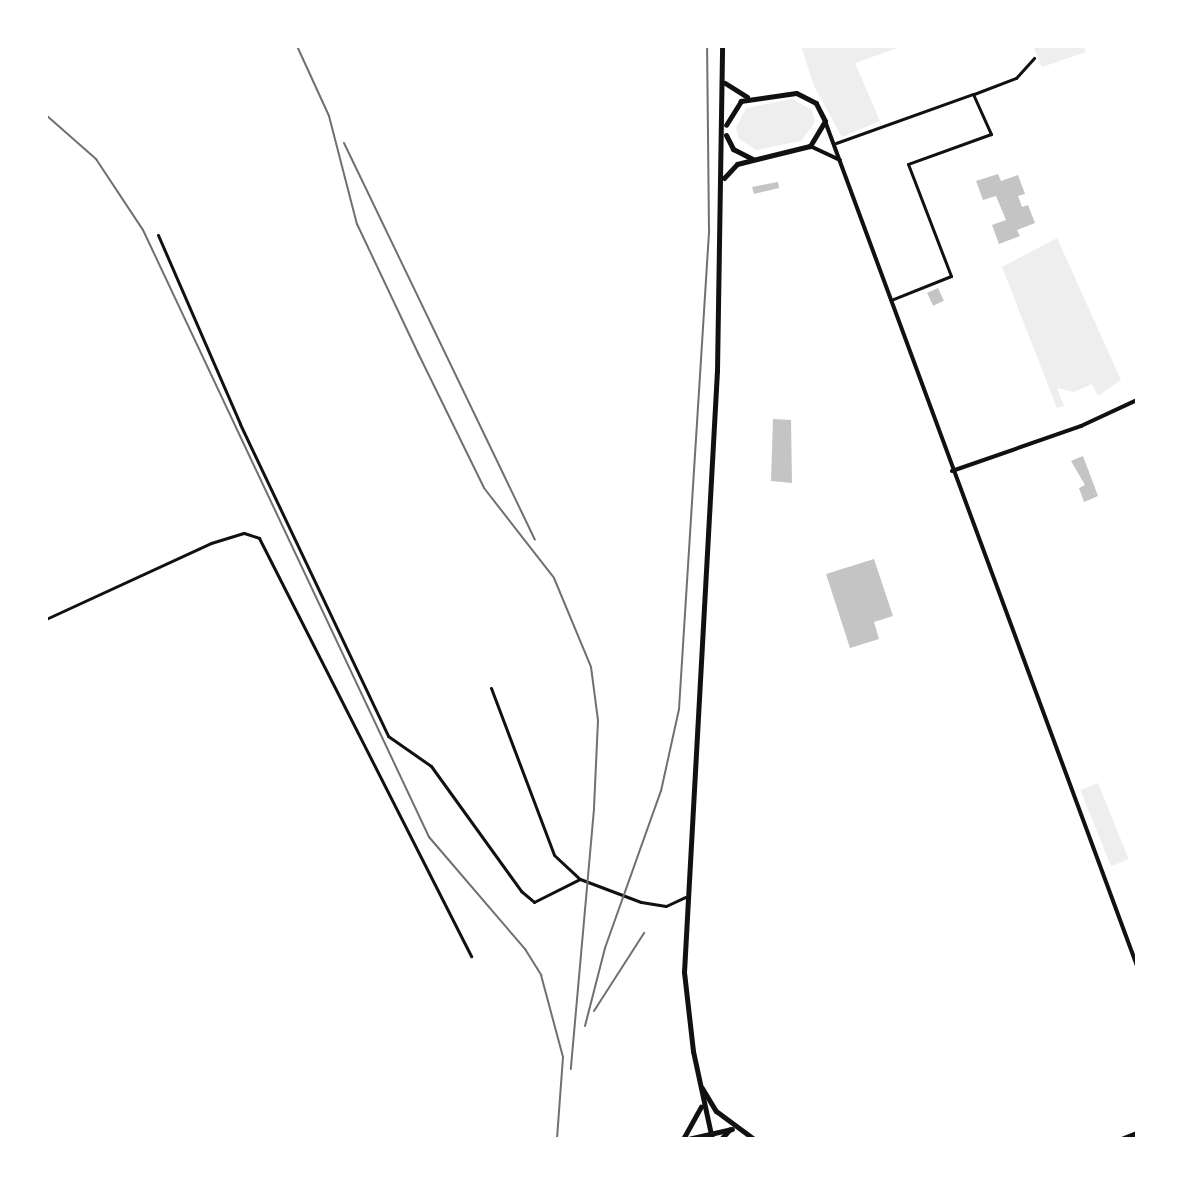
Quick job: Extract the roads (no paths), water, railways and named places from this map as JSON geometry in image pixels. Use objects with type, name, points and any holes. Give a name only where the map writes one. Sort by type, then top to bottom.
[{"type":"main road","points":[[712,1139],[702,1102],[686,1008],[685,897],[723,179],[725,83],[722,46]]},
{"type":"main road","points":[[725,83],[748,98]]},
{"type":"main road","points":[[723,179],[737,164],[810,146],[825,121],[816,103],[803,94],[748,98],[735,105],[724,129],[733,149],[753,159]]},
{"type":"main road","points":[[700,1084],[716,1111],[754,1139]]},
{"type":"main road","points":[[686,1139],[698,1120],[702,1102]]},
{"type":"main road","points":[[721,1139],[732,1129]]},
{"type":"main road","points":[[686,1139],[710,1131],[743,1129]]},
{"type":"main road","points":[[1121,1139],[1137,1133]]},
{"type":"street","points":[[836,143],[1016,78],[1034,58]]},
{"type":"street","points":[[891,300],[951,276],[908,164],[991,134],[973,94]]},
{"type":"street","points":[[825,121],[836,143],[952,471],[1137,966]]},
{"type":"street","points":[[810,146],[841,162]]},
{"type":"street","points":[[158,235],[240,424],[388,736],[431,766],[521,891],[534,902],[580,879]]},
{"type":"street","points":[[952,471],[1081,426],[1137,400]]},
{"type":"street","points":[[46,619],[211,543],[244,533],[259,538],[471,956]]},
{"type":"street","points":[[491,688],[554,855],[580,879],[641,902],[666,906],[685,897]]},
{"type":"railway","points":[[297,46],[329,116],[357,224],[418,353],[484,488],[554,578],[591,667],[598,720],[594,809],[571,1069]]},
{"type":"railway","points":[[585,1026],[605,948],[661,791],[679,709],[709,230],[707,46]]},
{"type":"railway","points":[[46,115],[96,159],[143,230],[429,837],[525,949],[541,975],[563,1057],[557,1139]]},
{"type":"railway","points":[[344,143],[535,539]]},
{"type":"railway","points":[[594,1011],[644,933]]}]
